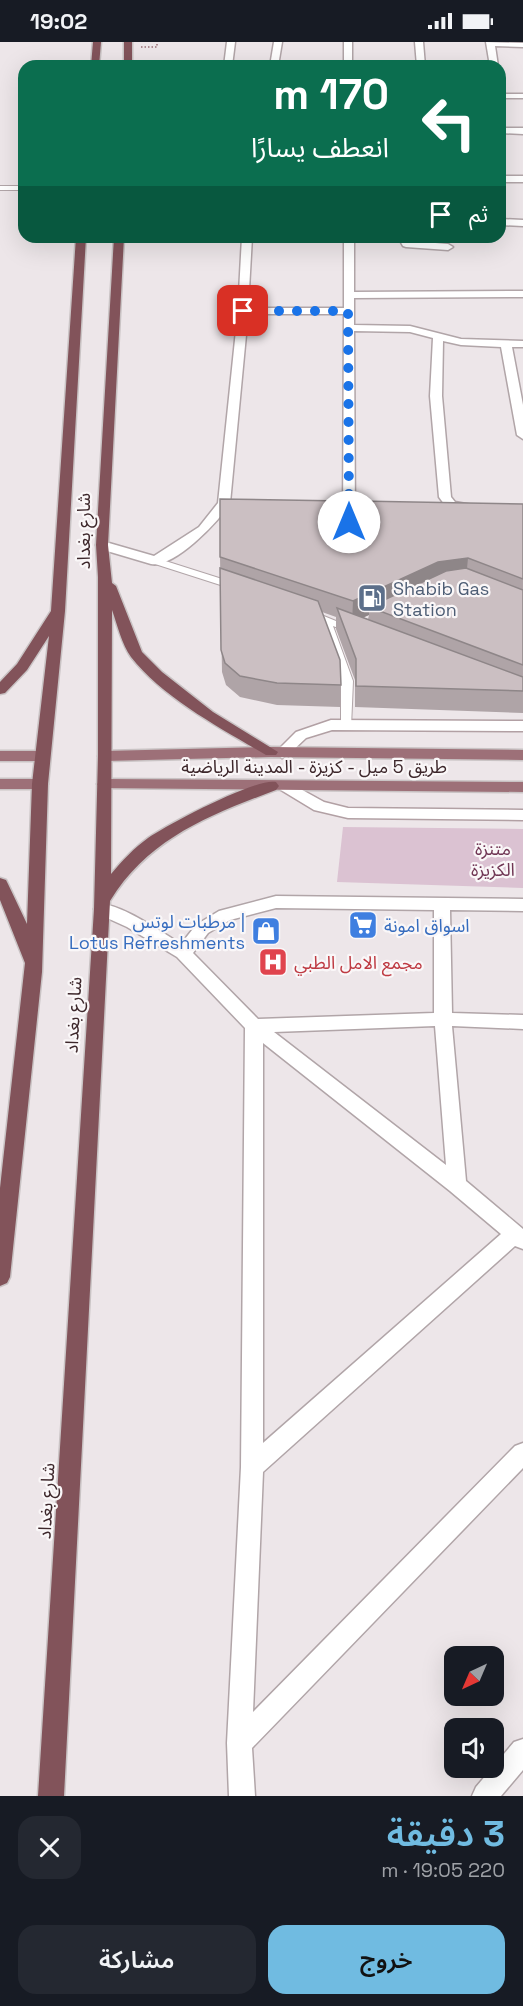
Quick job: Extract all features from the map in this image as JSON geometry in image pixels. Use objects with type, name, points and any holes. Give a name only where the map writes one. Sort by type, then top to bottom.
[{"type":"highway","points":[[96,60],[97,42]]},
{"type":"highway","points":[[128,42],[128,60]]},
{"type":"highway","name":"شارع بغداد","points":[[0,1277],[33,972],[40,784],[58,611],[81,243]]},
{"type":"highway","name":"شارع بغداد","points":[[51,1796],[102,905],[105,784],[105,577],[102,545],[119,243]]},
{"type":"highway","points":[[105,577],[136,654],[165,682],[208,715],[277,753]]},
{"type":"highway","points":[[0,690],[22,667],[58,611]]},
{"type":"highway","points":[[102,905],[118,875],[158,838],[201,814],[278,786]]},
{"type":"highway","points":[[0,884],[15,914],[33,972]]},
{"type":"main road","name":"طريق 5 ميل - كزيزة - المدينة الرياضية","points":[[105,756],[277,753],[523,755]]},
{"type":"main road","points":[[0,756],[43,756]]},
{"type":"main road","points":[[0,784],[40,784]]},
{"type":"main road","name":"طريق 5 ميل - كزيزة - المدينة الرياضية","points":[[105,784],[523,787]]},
{"type":"street","points":[[229,60],[231,42]]},
{"type":"street","points":[[275,60],[278,42]]},
{"type":"street","points":[[348,42],[348,60]]},
{"type":"street","points":[[419,42],[420,60]]},
{"type":"street","points":[[493,60],[490,43],[523,45]]},
{"type":"street","points":[[506,95],[523,96]]},
{"type":"street","points":[[506,131],[523,132]]},
{"type":"street","points":[[506,179],[523,179]]},
{"type":"street","points":[[506,222],[523,223]]},
{"type":"street","points":[[102,545],[156,561],[199,534],[214,519],[224,503],[243,311],[247,243]]},
{"type":"street","points":[[349,243],[349,522]]},
{"type":"street","points":[[406,243],[448,247]]},
{"type":"street","points":[[348,295],[523,294]]},
{"type":"street","points":[[243,311],[348,311]]},
{"type":"street","points":[[348,328],[410,329],[461,342],[523,344]]},
{"type":"street","points":[[438,337],[435,396],[445,497],[455,506],[477,508]]},
{"type":"street","points":[[506,344],[518,396],[523,435]]},
{"type":"street","points":[[277,753],[308,732],[331,725],[523,726]]},
{"type":"street","points":[[278,786],[313,803],[348,813],[523,815]]},
{"type":"street","points":[[183,953],[202,928],[225,915],[252,907],[294,902],[523,905]]},
{"type":"street","points":[[442,904],[443,1019],[457,1185]]},
{"type":"street","points":[[102,905],[183,953],[254,1026],[457,1185],[518,1238],[252,1467]]},
{"type":"street","points":[[254,1026],[443,1019],[523,1022]]},
{"type":"street","points":[[242,1796],[239,1743],[252,1467],[254,1026]]},
{"type":"street","points":[[239,1743],[523,1453]]},
{"type":"street","points":[[485,1796],[523,1751]]},
{"type":"lane","points":[[0,188],[18,188]]},
{"type":"lane","points":[[156,561],[246,590]]},
{"type":"lane","points":[[301,610],[358,630]]},
{"type":"lane","points":[[323,618],[347,681],[347,724]]},
{"type":"path","points":[[157,42],[157,47]]},
{"type":"green space","name":"متنزة الكزيزة","points":[[343,827],[523,829],[523,888],[337,882]]},
{"type":"building","points":[[220,499],[342,501],[349,507],[358,501],[523,504],[523,579],[468,558],[438,562],[353,601],[220,557]]},
{"type":"building","points":[[220,568],[318,601],[340,660],[341,685],[277,683],[240,676],[225,663],[221,650]]},
{"type":"building","points":[[466,568],[523,590],[523,665],[369,607],[446,571]]},
{"type":"building","points":[[337,608],[523,677],[523,691],[356,686],[356,659]]},
{"type":"place","name":"Shabib Gas Station","points":[[372,598]]},
{"type":"place","name":"اسواق امونة","points":[[363,925]]},
{"type":"place","name":"مرطبات لوتس | Lotus Refreshments","points":[[266,931]]},
{"type":"place","name":"مجمع الامل الطبي","points":[[273,962]]},
{"type":"route","points":[[243,311],[348,311],[349,522]]}]
